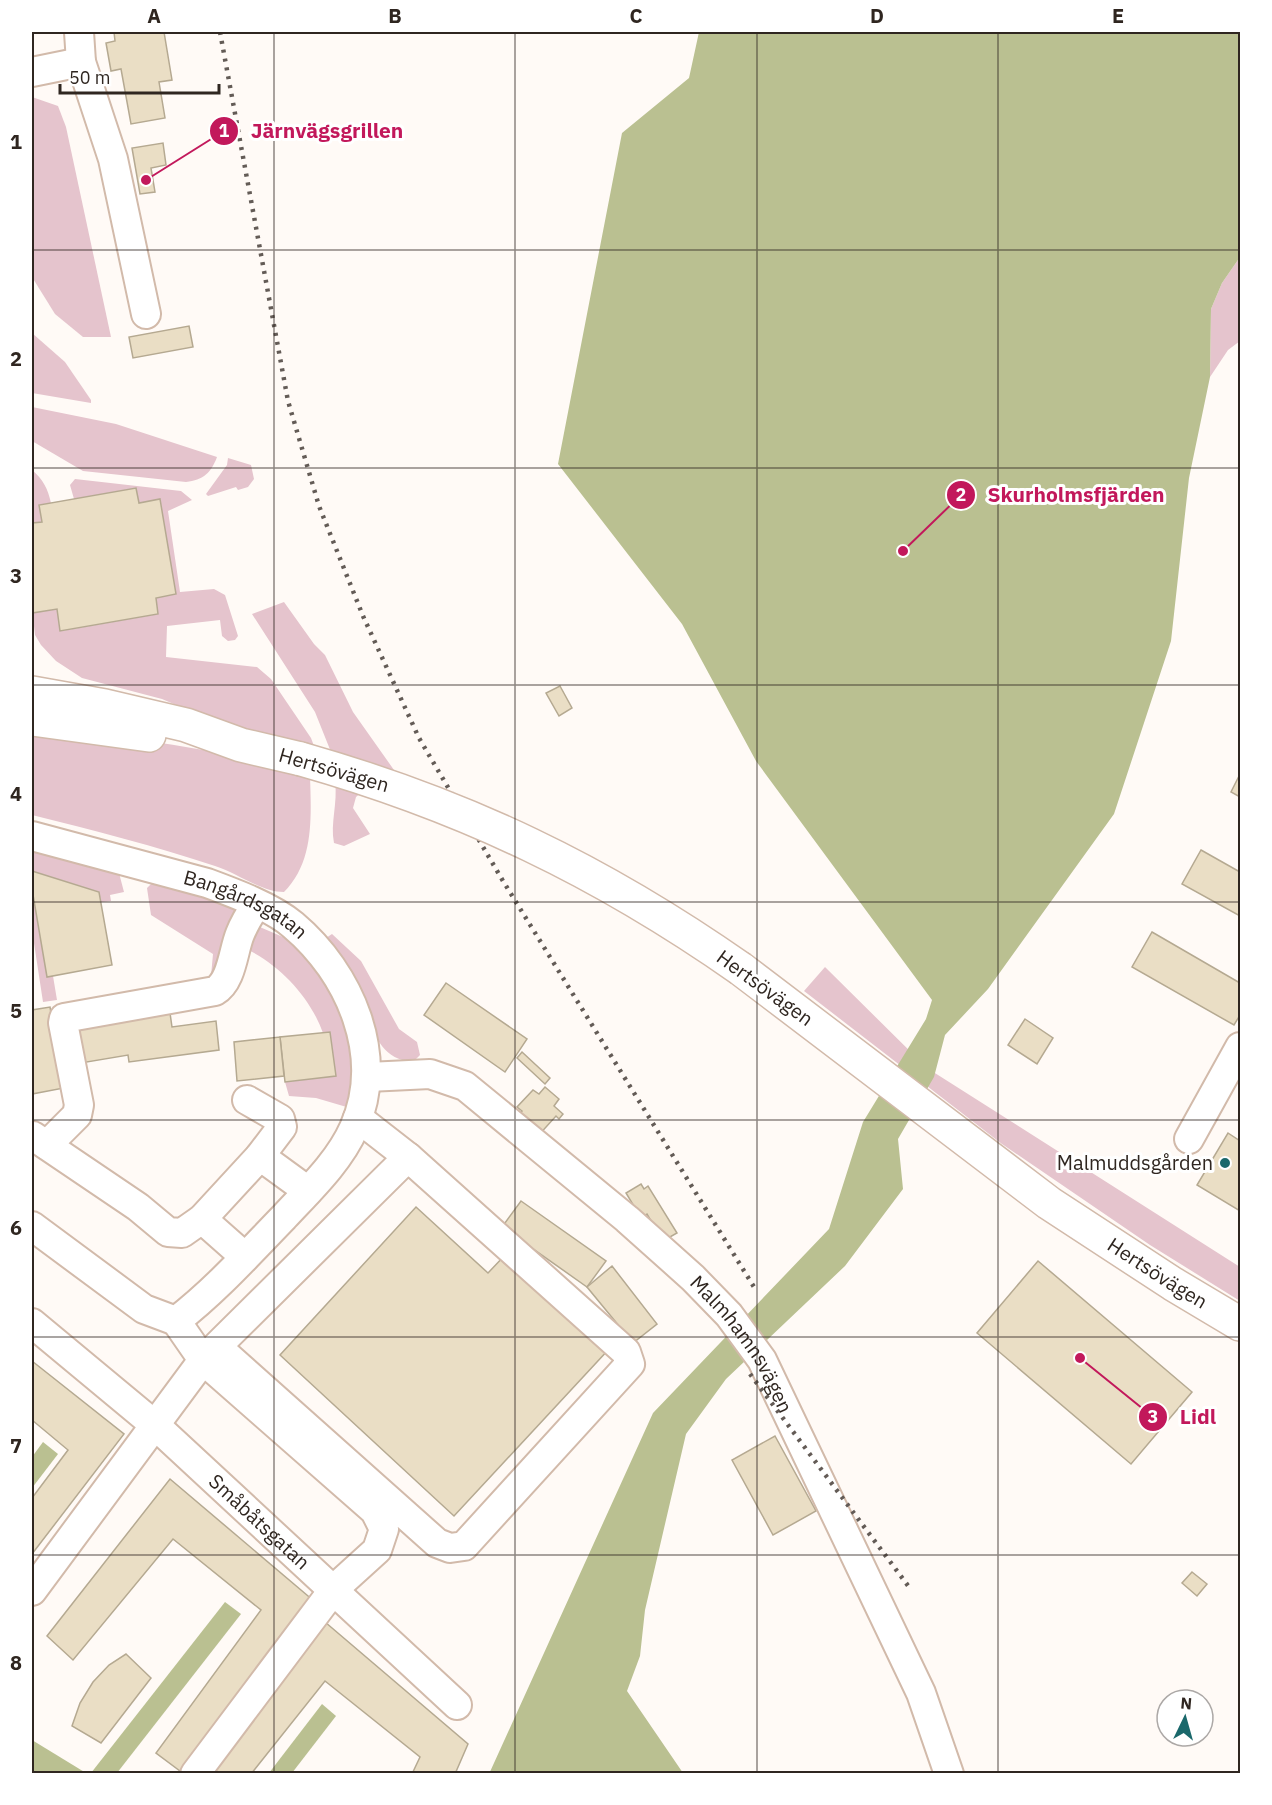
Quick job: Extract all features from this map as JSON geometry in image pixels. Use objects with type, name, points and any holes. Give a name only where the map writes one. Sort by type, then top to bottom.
[{"type":"main road","name":"Hertsövägen","points":[[32,708],[241,745],[301,759],[425,798],[524,840],[623,892],[741,969],[1089,1230],[1240,1324]]},
{"type":"street","points":[[79,32],[81,62],[113,159],[146,314]]},
{"type":"street","points":[[32,72],[81,62]]},
{"type":"street","name":"Bangårdsgatan","points":[[32,836],[207,883],[291,923],[333,966],[353,1006],[361,1033],[368,1077]]},
{"type":"street","points":[[247,1100],[280,1119],[282,1126],[260,1156],[202,1219],[182,1233],[168,1232],[138,1207],[39,1140],[77,1115],[80,1105],[63,1023],[64,1018],[215,991],[221,988],[227,976],[239,935],[256,905]]},
{"type":"street","points":[[1189,1139],[1240,1047]]},
{"type":"street","name":"Malmhamnsvägen","points":[[368,1077],[430,1074],[465,1086],[627,1219],[693,1278],[729,1315],[762,1360],[921,1693],[949,1773]]},
{"type":"street","points":[[176,1321],[210,1295],[338,1156],[358,1118],[368,1077]]},
{"type":"street","points":[[210,1354],[437,1544],[450,1548],[464,1546],[630,1364],[629,1358],[408,1157],[358,1118]]},
{"type":"street","points":[[260,1156],[308,1191]]},
{"type":"street","points":[[32,1591],[210,1354],[408,1157]]},
{"type":"street","points":[[202,1219],[245,1257]]},
{"type":"street","points":[[32,1227],[144,1309],[176,1321],[381,1520],[383,1540],[377,1550],[334,1589],[195,1773]]},
{"type":"street","points":[[265,1236],[298,1266]]},
{"type":"street","name":"Småbåtsgatan","points":[[32,1323],[156,1426],[457,1705]]},
{"type":"shaded area","points":[[699,32],[1240,32],[1240,257],[1222,283],[1211,309],[1210,377],[1189,478],[1171,641],[1114,814],[988,989],[945,1035],[934,1077],[898,1139],[903,1189],[845,1266],[726,1379],[686,1434],[645,1610],[640,1656],[627,1691],[683,1773],[489,1774],[653,1413],[829,1229],[863,1122],[926,1019],[932,1000],[756,761],[682,624],[558,464],[622,133],[689,78]]},
{"type":"shaded area","points":[[32,97],[58,106],[66,127],[111,337],[83,337],[55,314],[32,277]]},
{"type":"shaded area","points":[[1240,257],[1240,341],[1228,350],[1210,377],[1211,309],[1222,283]]},
{"type":"shaded area","points":[[32,333],[65,362],[91,403],[32,393]]},
{"type":"shaded area","points":[[32,407],[116,424],[217,457],[206,475],[186,482],[83,471],[32,441]]},
{"type":"shaded area","points":[[228,458],[251,465],[254,479],[248,487],[238,490],[236,487],[208,496],[206,494],[227,465]]},
{"type":"shaded area","points":[[32,470],[44,485],[51,503],[39,505],[42,522],[32,523]]},
{"type":"shaded area","points":[[75,479],[181,491],[192,500],[168,511],[180,592],[214,589],[225,595],[238,636],[235,640],[228,641],[222,636],[220,620],[167,626],[166,657],[257,667],[271,679],[314,746],[221,724],[162,699],[82,678],[56,661],[41,645],[35,635],[32,608],[33,613],[57,609],[61,631],[158,614],[156,598],[176,594],[160,500],[139,503],[136,488],[74,499],[70,485]]},
{"type":"shaded area","points":[[284,602],[314,644],[325,655],[353,712],[394,770],[331,752],[315,712],[252,614]]},
{"type":"shaded area","points":[[32,730],[102,735],[172,745],[241,758],[310,775],[309,837],[306,852],[294,880],[284,892],[267,889],[223,869],[192,859],[32,815]]},
{"type":"shaded area","points":[[335,782],[364,790],[356,797],[353,808],[370,834],[344,846],[334,843]]},
{"type":"shaded area","points":[[32,851],[119,873],[124,892],[110,895],[111,901],[101,902],[99,892],[32,871]]},
{"type":"shaded area","points":[[153,882],[232,904],[235,913],[214,977],[211,976],[213,954],[151,915],[147,888]]},
{"type":"shaded area","points":[[32,889],[47,976],[53,976],[57,1000],[43,1002],[32,930]]},
{"type":"shaded area","points":[[253,924],[283,937],[302,954],[324,975],[340,1002],[356,1075],[350,1108],[316,1098],[289,1096],[285,1082],[336,1076],[330,1032],[323,1033],[301,993],[280,971],[255,953],[242,947]]},
{"type":"shaded area","points":[[332,934],[361,961],[399,1029],[417,1042],[420,1055],[413,1062],[399,1059],[380,1043],[353,975],[326,938]]},
{"type":"shaded area","points":[[825,967],[927,1068],[1240,1267],[1240,1301],[1150,1245],[1002,1144],[804,991]]},
{"type":"shaded area","points":[[43,1442],[58,1454],[32,1488],[32,1457]]},
{"type":"shaded area","points":[[225,1602],[241,1614],[117,1773],[91,1773]]},
{"type":"shaded area","points":[[322,1704],[336,1716],[292,1773],[269,1773]]},
{"type":"shaded area","points":[[32,1740],[86,1773],[32,1773]]},
{"type":"building","points":[[114,32],[164,32],[172,80],[159,82],[165,118],[131,124],[121,69],[111,71],[106,43],[115,41]]},
{"type":"building","points":[[163,143],[166,165],[151,168],[155,192],[140,194],[132,148]]},
{"type":"building","points":[[189,326],[193,347],[133,358],[129,337]]},
{"type":"building","points":[[136,488],[139,503],[160,499],[176,594],[156,598],[158,614],[60,631],[57,609],[32,613],[32,523],[42,522],[39,505]]},
{"type":"building","points":[[560,686],[572,708],[559,716],[546,693]]},
{"type":"building","points":[[1240,774],[1240,797],[1231,792]]},
{"type":"building","points":[[1201,850],[1240,872],[1240,916],[1182,884]]},
{"type":"building","points":[[32,871],[99,892],[112,965],[47,977],[32,889]]},
{"type":"building","points":[[1152,932],[1240,983],[1240,1015],[1234,1025],[1132,967]]},
{"type":"building","points":[[446,983],[527,1039],[505,1072],[424,1015]]},
{"type":"building","points":[[50,1007],[64,1088],[32,1094],[32,1010]]},
{"type":"building","points":[[170,1013],[172,1027],[216,1021],[219,1050],[129,1062],[128,1055],[75,1064],[69,1026]]},
{"type":"building","points":[[1025,1019],[1053,1038],[1037,1064],[1008,1045]]},
{"type":"building","points":[[330,1032],[336,1076],[285,1082],[280,1037]]},
{"type":"building","points":[[280,1037],[284,1076],[237,1081],[234,1042]]},
{"type":"building","points":[[522,1052],[550,1078],[545,1084],[517,1058]]},
{"type":"building","points":[[545,1087],[559,1099],[554,1106],[563,1114],[559,1119],[556,1116],[537,1137],[516,1118],[522,1111],[517,1107],[533,1090],[539,1094]]},
{"type":"building","name":"Malmuddsgården","points":[[1228,1133],[1240,1141],[1240,1211],[1197,1185]]},
{"type":"building","points":[[641,1184],[644,1189],[648,1186],[677,1233],[663,1241],[647,1214],[641,1218],[626,1193]]},
{"type":"building","points":[[521,1201],[606,1261],[587,1287],[502,1227]]},
{"type":"building","points":[[416,1207],[488,1273],[506,1254],[609,1349],[454,1516],[280,1355]]},
{"type":"building","points":[[1038,1261],[1192,1392],[1131,1464],[977,1333]]},
{"type":"building","points":[[612,1266],[657,1324],[633,1343],[587,1287]]},
{"type":"building","points":[[32,1361],[124,1434],[32,1554],[32,1498],[68,1450],[32,1420]]},
{"type":"building","points":[[775,1436],[816,1511],[773,1535],[732,1460]]},
{"type":"building","points":[[170,1479],[314,1601],[184,1774],[156,1753],[261,1610],[173,1539],[73,1660],[47,1636]]},
{"type":"building","points":[[1192,1572],[1207,1584],[1197,1596],[1182,1583]]},
{"type":"building","points":[[325,1622],[468,1744],[455,1774],[412,1774],[420,1757],[325,1681],[251,1774],[206,1774]]},
{"type":"building","points":[[126,1654],[151,1678],[101,1743],[72,1726],[80,1703],[93,1682],[109,1665]]},
{"type":"railway","points":[[220,32],[288,401],[319,506],[363,616],[419,738],[503,881],[754,1287]]},
{"type":"railway","points":[[750,1374],[909,1587]]},
{"type":"place","name":"Järnvägsgrillen","points":[[146,180]]},
{"type":"place","name":"Skurholmsfjärden","points":[[903,551]]},
{"type":"place","name":"Malmuddsgården","points":[[1225,1163]]},
{"type":"place","name":"Lidl","points":[[1080,1358]]}]
